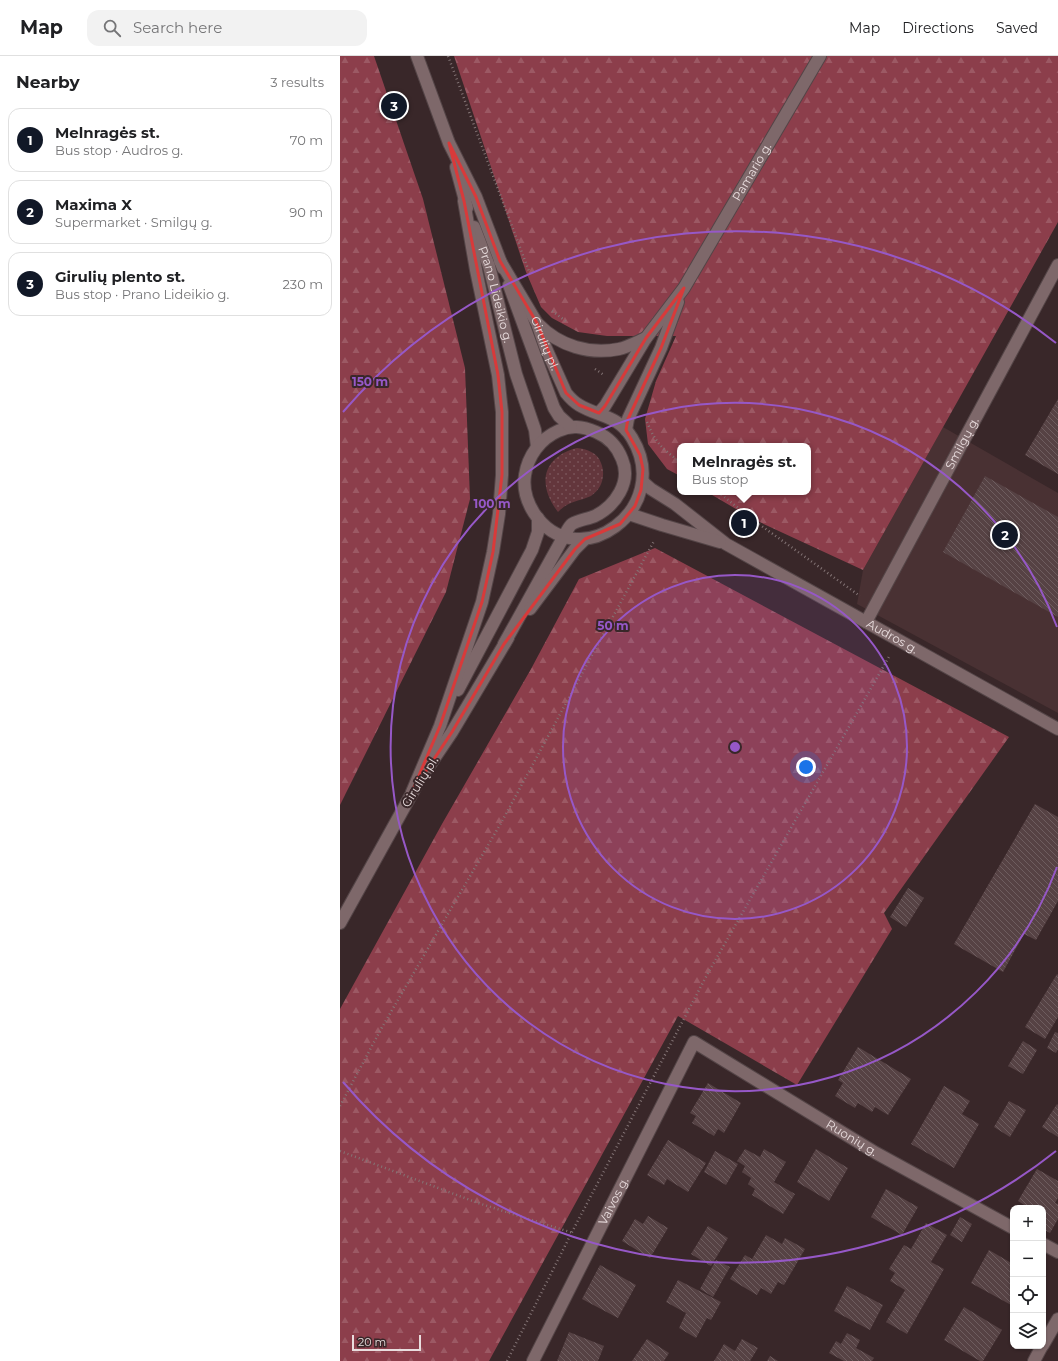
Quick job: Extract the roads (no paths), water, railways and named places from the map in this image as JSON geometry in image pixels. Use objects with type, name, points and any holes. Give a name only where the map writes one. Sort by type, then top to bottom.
[{"type":"main road","name":"Prano Lideikio g.","points":[[417,56],[449,143],[464,201],[489,266],[516,374],[535,430],[537,447]]},
{"type":"main road","name":"Pamario g.","points":[[599,413],[605,406],[618,382],[646,338],[684,288],[820,56]]},
{"type":"main road","name":"Prano Lideikio g.","points":[[449,143],[476,197],[550,399],[559,416],[571,427]]},
{"type":"main road","points":[[412,792],[440,726],[482,602],[493,552],[499,514],[502,475],[502,412],[498,375],[476,270],[464,201]]},
{"type":"main road","name":"Girulių pl.","points":[[340,923],[412,792],[452,732],[504,644],[564,536],[572,524],[594,516],[607,509],[619,495],[624,478],[624,464],[619,451],[614,444],[602,435],[585,428],[571,427],[550,435],[537,447],[529,461],[525,478],[525,486],[529,503],[538,518],[547,527],[564,536],[575,539],[585,539],[605,533],[620,524],[629,514],[639,498],[643,482],[643,469],[640,455],[632,438],[626,430],[608,417],[579,405],[566,393],[545,346],[537,323],[500,261]]},
{"type":"main road","name":"Smilgų g.","points":[[866,622],[1058,265]]},
{"type":"main road","name":"Pamario g.","points":[[626,430],[628,419],[661,348],[684,288]]},
{"type":"main road","points":[[537,323],[553,338],[584,349],[620,349],[646,338]]},
{"type":"main road","points":[[585,428],[599,413]]},
{"type":"main road","name":"Audros g.","points":[[643,482],[651,489],[675,504],[726,544],[1058,729]]},
{"type":"main road","name":"Audros g.","points":[[629,514],[726,544]]},
{"type":"main road","points":[[440,726],[532,550],[538,532],[538,518]]},
{"type":"main road","name":"Girulių pl.","points":[[504,644],[575,549],[585,539]]},
{"type":"main road","name":"Ruonių g.","points":[[694,1042],[876,1153],[1010,1226]]},
{"type":"main road","name":"Vaivos g.","points":[[533,1361],[694,1042]]},
{"type":"main road","points":[[1046,1246],[1058,1252]]},
{"type":"main road","points":[[1046,1340],[1058,1319]]},
{"type":"main road","points":[[1034,1361],[1041,1349]]},
{"type":"place","name":"Girulių plento st.","points":[[394,106]]},
{"type":"place","name":"Melnragės st.","points":[[744,523]]},
{"type":"place","name":"Maxima X","points":[[1005,535]]}]
